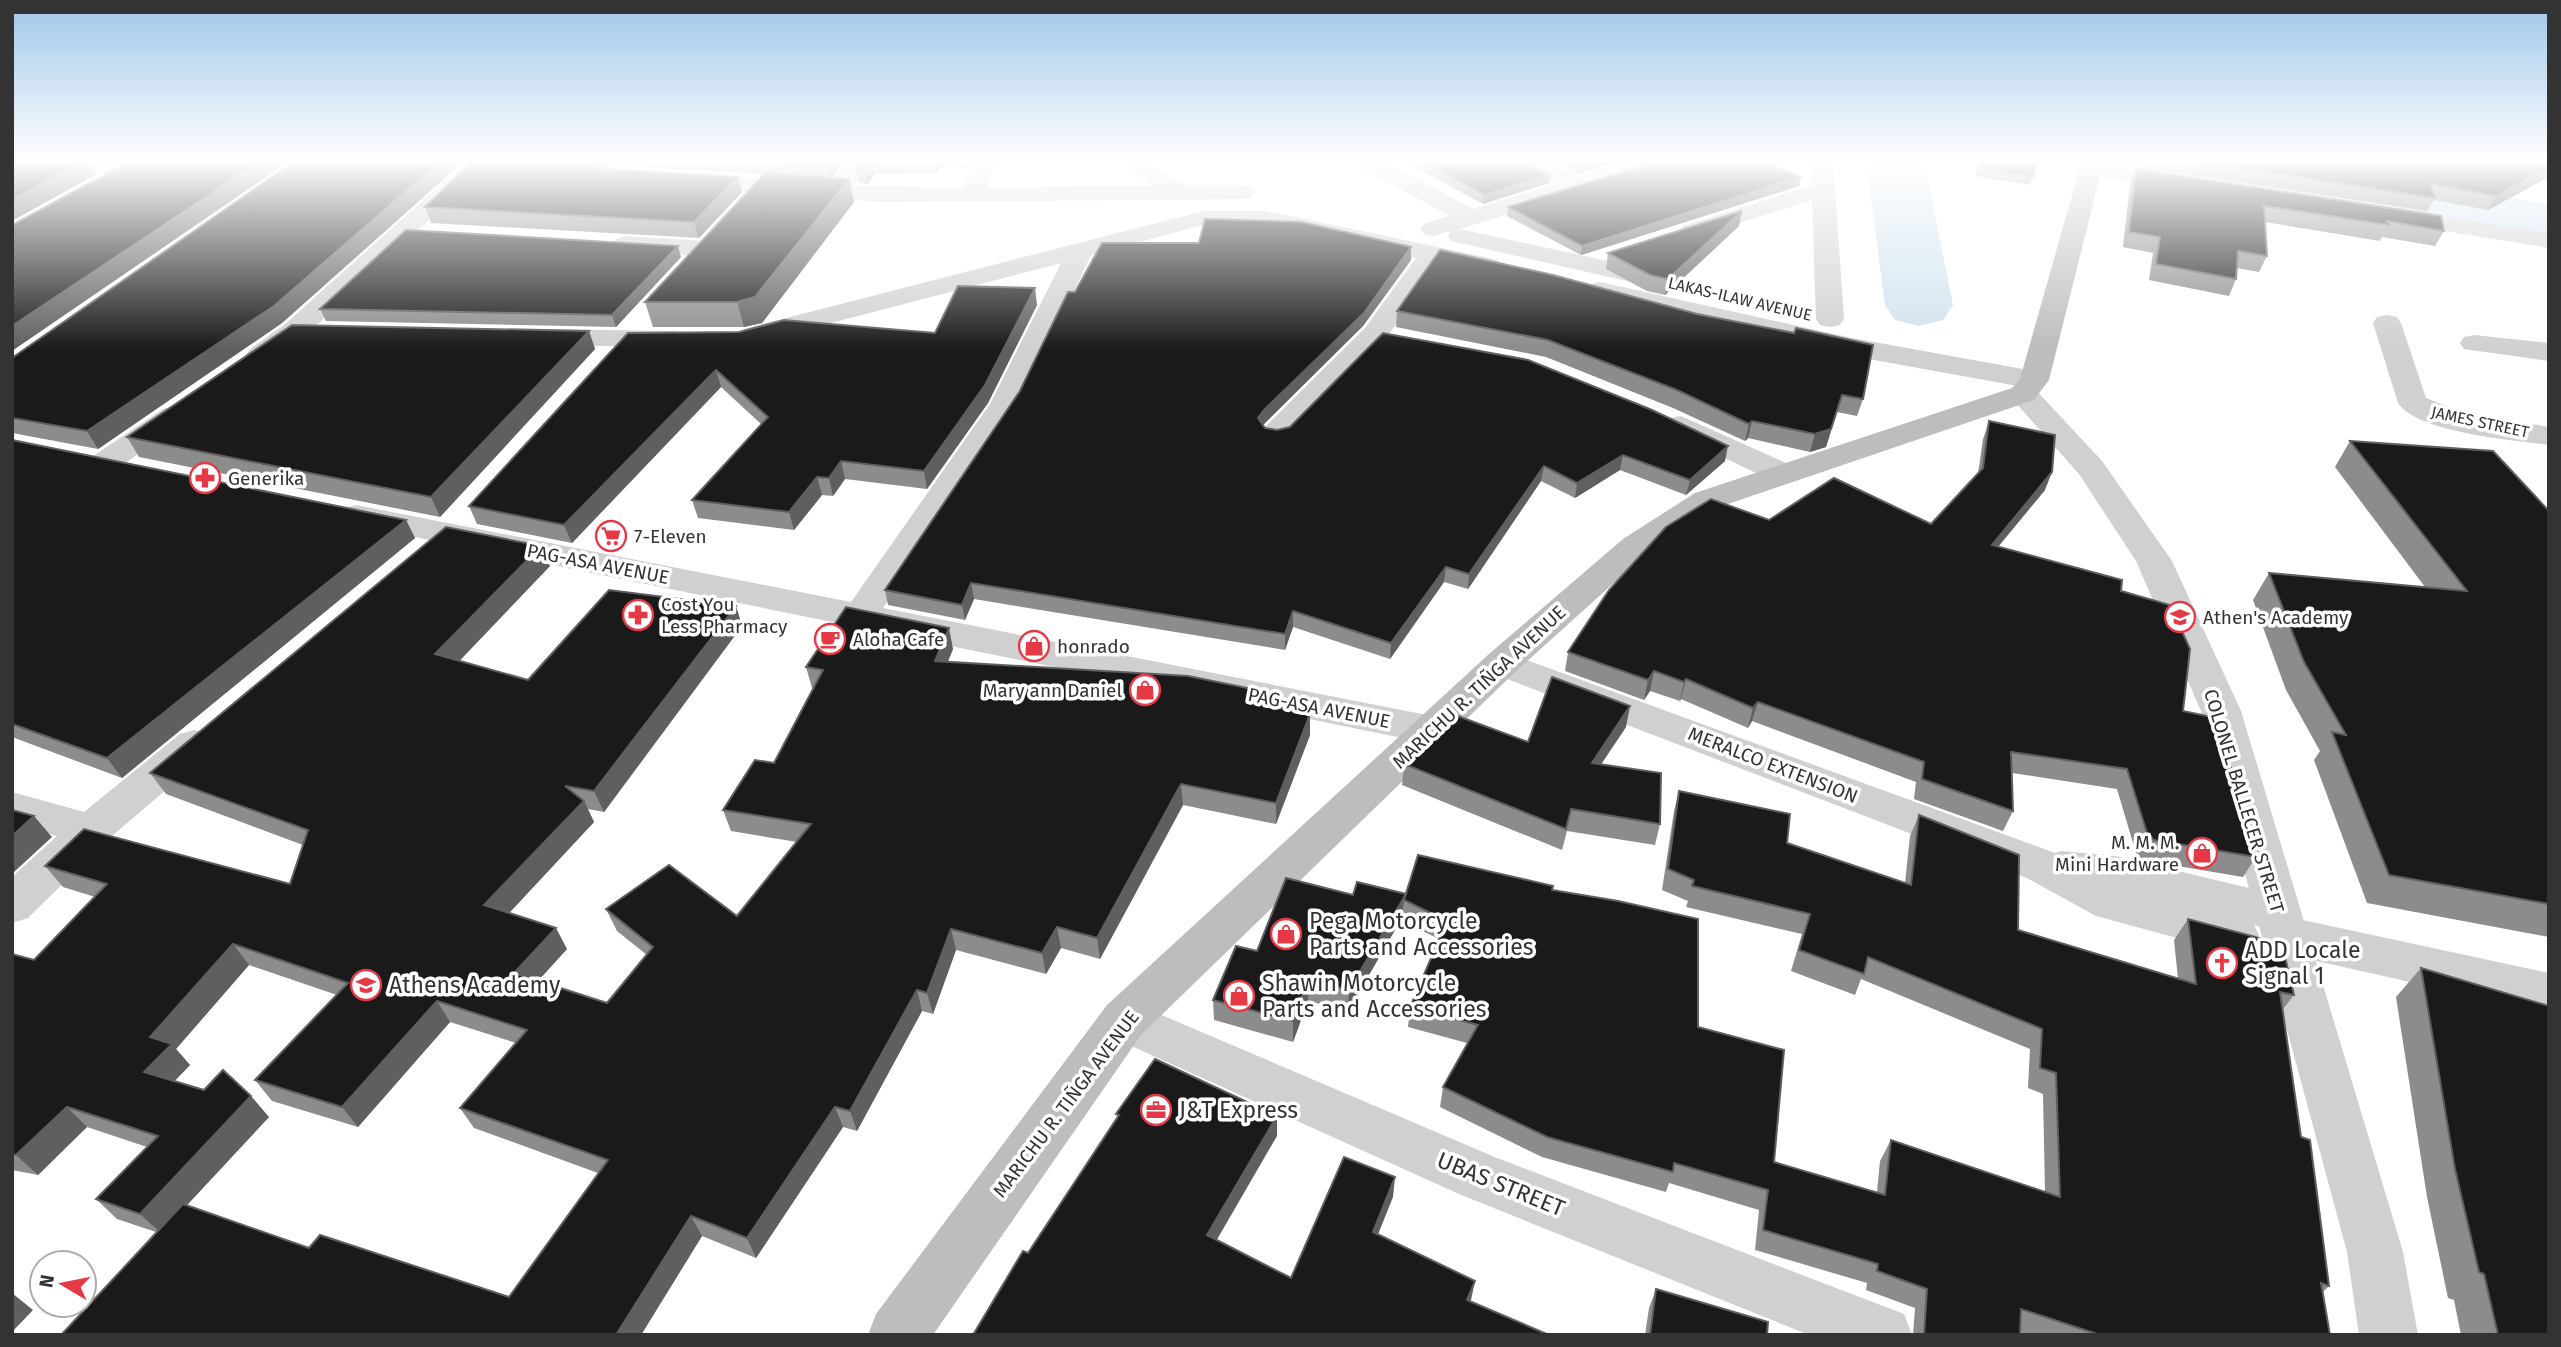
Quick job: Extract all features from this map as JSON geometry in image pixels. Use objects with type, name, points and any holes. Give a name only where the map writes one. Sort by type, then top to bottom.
[{"type":"main road","points":[[2031,377],[2075,223]]},
{"type":"main road","name":"MARICHU R. TIÑGA AVENUE","points":[[897,1335],[1124,1020],[1502,663],[1634,546],[1707,500],[1784,474],[2031,377]]},
{"type":"street","points":[[238,370],[294,331],[420,232],[428,223]]},
{"type":"street","points":[[514,337],[624,339],[724,331],[797,307],[1108,223]]},
{"type":"street","points":[[724,331],[744,338],[1184,223]]},
{"type":"street","points":[[1301,223],[1432,241],[1852,346],[2031,377]]},
{"type":"street","name":"LAKAS-ILAW AVENUE","points":[[1368,223],[1432,241],[1587,264],[1830,318],[2031,377]]},
{"type":"street","points":[[1277,433],[1388,337],[1432,241],[1464,223]]},
{"type":"street","points":[[1666,239],[1716,223]]},
{"type":"street","points":[[1826,223],[1830,318]]},
{"type":"street","points":[[2431,223],[2549,241]]},
{"type":"street","points":[[598,242],[715,240],[681,278]]},
{"type":"street","points":[[859,617],[1005,404],[1081,249]]},
{"type":"street","points":[[1587,264],[1627,252]]},
{"type":"street","points":[[596,370],[646,316],[684,318]]},
{"type":"street","name":"JAMES STREET","points":[[2387,323],[2413,403],[2422,410],[2455,420],[2549,436]]},
{"type":"street","points":[[294,331],[336,332]]},
{"type":"street","points":[[2474,343],[2549,352]]},
{"type":"street","name":"COLONEL BALLECER STREET","points":[[2031,377],[2154,561],[2221,711],[2375,1252],[2389,1335]]},
{"type":"street","points":[[143,472],[90,461],[193,401]]},
{"type":"street","points":[[1661,416],[1784,474]]},
{"type":"street","name":"PAG-ASA AVENUE","points":[[328,509],[456,523],[859,617],[1432,730]]},
{"type":"street","points":[[415,559],[456,523]]},
{"type":"street","name":"MERALCO EXTENSION","points":[[1502,663],[2045,867],[2112,903],[2284,932],[2549,993]]},
{"type":"street","points":[[12,905],[91,830],[217,726]]},
{"type":"street","points":[[12,807],[91,830]]},
{"type":"street","name":"UBAS STREET","points":[[1124,1020],[1478,1176],[1883,1335]]},
{"type":"building","points":[[16,223],[167,223],[12,326],[12,225]]},
{"type":"building","points":[[206,223],[370,223],[274,306],[87,431],[12,418],[12,358]]},
{"type":"building","points":[[719,223],[814,223],[755,297],[737,302],[645,302]]},
{"type":"building","points":[[1204,223],[1305,223],[1411,247],[1364,313],[1264,410],[1258,418],[1265,428],[1277,430],[1290,427],[1383,333],[1528,360],[1652,410],[1728,446],[1690,480],[1623,455],[1577,483],[1544,466],[1469,574],[1446,567],[1391,643],[1293,611],[1285,634],[971,583],[962,605],[885,590],[1020,391],[1068,292],[1075,292],[1102,243],[1199,243]]},
{"type":"building","points":[[1538,223],[1655,223],[1582,246]]},
{"type":"building","points":[[1704,223],[1729,223],[1668,279],[1650,275],[1608,253]]},
{"type":"building","points":[[2130,223],[2265,223],[2267,256],[2238,251],[2236,279],[2156,264],[2160,237],[2129,232]]},
{"type":"building","points":[[2398,223],[2442,223],[2444,231]]},
{"type":"building","points":[[406,230],[678,246],[612,315],[320,309]]},
{"type":"building","points":[[1440,250],[1553,275],[1697,314],[1794,333],[1796,328],[1873,345],[1863,399],[1842,395],[1831,429],[1815,434],[1752,421],[1749,424],[1677,390],[1548,340],[1397,311]]},
{"type":"building","points":[[958,286],[1035,288],[985,385],[924,471],[841,461],[829,478],[817,477],[789,512],[692,500],[768,417],[716,370],[564,525],[469,506],[628,333],[739,332],[784,320],[935,333]]},
{"type":"building","points":[[292,325],[589,331],[431,497],[127,437]]},
{"type":"building","points":[[1989,421],[2055,435],[2052,472],[1992,545],[2122,580],[2121,591],[2170,605],[2190,649],[2183,711],[2217,718],[2256,857],[2154,840],[2147,833],[2127,769],[2011,752],[2013,811],[1922,779],[1924,762],[1758,702],[1753,708],[1686,679],[1684,682],[1654,671],[1648,680],[1568,652],[1609,590],[1666,527],[1711,499],[1769,520],[1834,478],[1931,524],[1983,468]]},
{"type":"building","points":[[12,440],[406,520],[107,758],[12,724]]},
{"type":"building","points":[[2350,441],[2493,451],[2549,511],[2549,904],[2389,875],[2332,732],[2346,735],[2304,662],[2269,573],[2467,591]]},
{"type":"building","points":[[446,527],[541,546],[435,654],[528,680],[609,590],[736,606],[594,791],[565,786],[584,801],[484,905],[556,928],[514,973],[607,1003],[653,947],[606,909],[669,865],[737,916],[811,824],[723,810],[755,760],[774,763],[823,670],[806,667],[846,607],[949,628],[935,661],[1188,676],[1262,691],[1258,704],[1310,714],[1276,803],[1181,784],[1097,938],[1057,927],[1042,953],[951,929],[927,993],[917,990],[850,1111],[835,1107],[747,1238],[691,1216],[616,1335],[61,1335],[76,1319],[98,1319],[98,1295],[183,1204],[309,1248],[320,1235],[509,1297],[608,1160],[460,1108],[527,1030],[437,1001],[342,1107],[255,1080],[348,983],[233,944],[150,1037],[172,1044],[144,1072],[204,1090],[223,1070],[251,1096],[140,1214],[96,1199],[158,1136],[67,1107],[16,1155],[12,1154],[12,954],[34,960],[107,884],[45,866],[84,829],[290,884],[308,830],[150,773]]},
{"type":"building","points":[[1552,677],[1630,706],[1592,763],[1661,773],[1660,824],[1571,809],[1566,829],[1404,764],[1455,715],[1528,742]]},
{"type":"building","points":[[1679,791],[1790,814],[1787,843],[1911,885],[1919,815],[2019,855],[2018,930],[2196,984],[2188,919],[2282,944],[2294,995],[2280,992],[2301,1137],[2310,1140],[2329,1286],[2321,1283],[2330,1335],[2100,1335],[2021,1309],[2020,1335],[1924,1335],[1927,1289],[1877,1271],[1878,1264],[1763,1230],[1768,1190],[1674,1163],[1673,1172],[1547,1137],[1443,1087],[1478,1025],[1410,1007],[1447,921],[1404,900],[1418,855],[1553,886],[1552,890],[1698,919],[1698,1027],[1784,1050],[1774,1162],[1885,1195],[1891,1140],[2060,1197],[2056,1073],[2040,1068],[2042,1029],[1868,957],[1864,974],[1799,950],[1810,914],[1692,886],[1694,880],[1668,869]]},
{"type":"building","points":[[12,810],[34,816],[12,836]]},
{"type":"building","points":[[1286,878],[1353,895],[1357,882],[1406,894],[1349,990],[1308,980],[1293,1021],[1213,1000],[1236,946],[1257,951]]},
{"type":"building","points":[[2421,968],[2549,1006],[2549,1335],[2498,1335],[2484,1274],[2479,1272],[2455,1169]]},
{"type":"building","points":[[1155,1059],[1277,1116],[1207,1235],[1291,1278],[1344,1157],[1395,1177],[1373,1232],[1475,1281],[1467,1300],[1549,1335],[973,1335],[1023,1251],[1028,1253],[1119,1115],[1116,1114]]},
{"type":"building","points":[[1656,1289],[1768,1322],[1767,1335],[1650,1335]]},
{"type":"waterway","points":[[1905,223],[1919,305]]},
{"type":"place","name":"Generika","points":[[205,478]]},
{"type":"place","name":"7-Eleven","points":[[611,536]]},
{"type":"place","name":"Cost You Less Pharmacy","points":[[638,615]]},
{"type":"place","name":"Athen's Academy","points":[[2180,617]]},
{"type":"place","name":"Aloha Cafe","points":[[830,639]]},
{"type":"place","name":"honrado","points":[[1034,646]]},
{"type":"place","name":"Mary ann Daniel","points":[[1145,690]]},
{"type":"place","name":"M. M. M. Mini Hardware","points":[[2202,853]]},
{"type":"place","name":"Pega Motorcycle Parts and Accessories","points":[[1286,934]]},
{"type":"place","name":"ADD Locale Signal 1","points":[[2222,963]]},
{"type":"place","name":"Athens Academy","points":[[366,985]]},
{"type":"place","name":"Shawin Motorcycle Parts and Accessories","points":[[1239,996]]},
{"type":"place","name":"J&T Express","points":[[1156,1110]]}]
